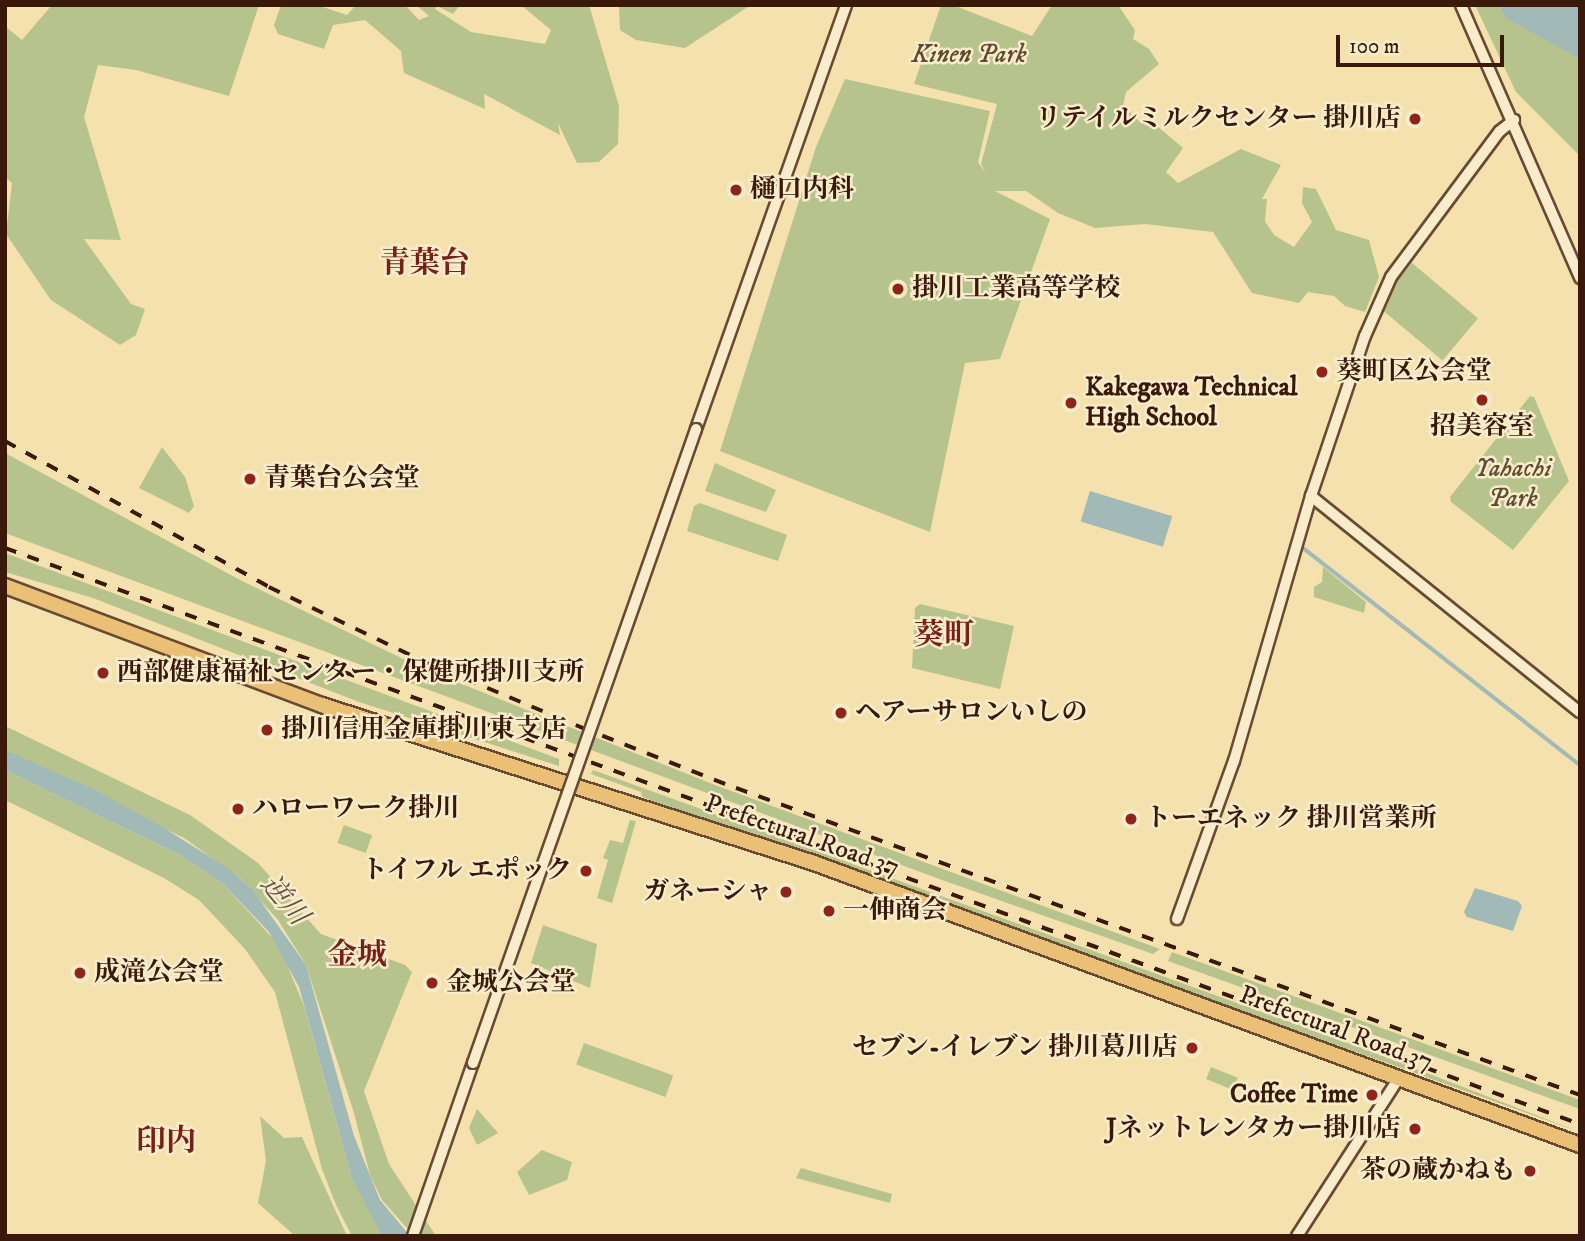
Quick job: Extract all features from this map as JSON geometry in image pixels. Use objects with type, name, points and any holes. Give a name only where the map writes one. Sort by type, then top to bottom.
[{"type":"main road","name":"Prefectural Road 37","points":[[5,586],[334,710],[814,863],[1580,1145]]},
{"type":"street","points":[[413,1236],[846,5]]},
{"type":"street","points":[[1461,5],[1514,120],[1580,278]]},
{"type":"street","points":[[1177,919],[1234,761],[1311,496],[1365,336],[1391,277],[1500,131],[1514,120]]},
{"type":"street","points":[[1311,496],[1580,712]]},
{"type":"street","points":[[1297,1236],[1399,1078]]},
{"type":"green space","points":[[52,5],[259,5],[229,96],[136,70],[98,65],[84,117],[121,240],[84,239],[131,304],[145,309],[136,335],[120,345],[51,300],[6,234],[12,183],[5,177],[5,26],[22,40]]},
{"type":"green space","points":[[281,5],[317,5],[347,15],[356,5],[405,5],[419,20],[429,16],[416,5],[460,5],[453,14],[437,6],[435,9],[471,32],[545,44],[551,30],[521,5],[589,5],[619,106],[618,144],[599,162],[577,163],[558,123],[560,135],[484,94],[485,109],[404,73],[401,51],[365,20],[333,25],[324,49],[278,34],[274,25]]},
{"type":"green space","points":[[619,5],[751,5],[685,48],[636,40],[620,30]]},
{"type":"green space","name":"掛川工業高等学校","points":[[941,5],[953,5],[1032,36],[1052,5],[1118,5],[1135,30],[1133,39],[1149,49],[1159,64],[1126,92],[1123,106],[1141,123],[1150,120],[1183,148],[1166,172],[1178,183],[1241,149],[1281,165],[1262,199],[1267,199],[1265,221],[1274,235],[1294,247],[1312,222],[1302,203],[1303,187],[1316,189],[1336,230],[1369,240],[1379,277],[1365,312],[1345,306],[1334,296],[1308,292],[1299,303],[1252,293],[1213,232],[1145,224],[1095,228],[1058,213],[1026,191],[995,191],[1050,219],[1000,359],[965,363],[930,532],[720,451],[816,147],[845,79],[990,111],[978,162],[985,173],[981,164],[997,104],[914,84]]},
{"type":"green space","points":[[1475,5],[1580,5],[1580,156],[1516,92]]},
{"type":"green space","points":[[1412,263],[1478,318],[1443,360],[1377,305]]},
{"type":"green space","name":"Yahachi Park","points":[[1530,396],[1534,397],[1569,481],[1513,550],[1451,502],[1450,497]]},
{"type":"green space","points":[[162,447],[185,477],[194,506],[189,513],[139,488]]},
{"type":"green space","points":[[5,453],[242,581],[424,669],[715,785],[1160,949],[1153,954],[942,880],[5,533]]},
{"type":"green space","points":[[715,463],[776,490],[766,512],[705,491]]},
{"type":"green space","points":[[700,503],[787,535],[778,561],[687,531],[694,506]]},
{"type":"green space","points":[[5,553],[559,759],[559,766],[359,702],[93,598],[5,572]]},
{"type":"green space","points":[[1323,567],[1366,602],[1364,613],[1314,597],[1314,587],[1322,582]]},
{"type":"green space","points":[[920,604],[1014,626],[1000,689],[912,668],[915,608]]},
{"type":"green space","points":[[5,726],[190,815],[258,863],[321,934],[405,965],[412,972],[364,1091],[389,1164],[436,1236],[414,1236],[382,1200],[370,1175],[354,1113],[306,965],[278,920],[241,879],[184,838],[5,751]]},
{"type":"green space","points":[[5,770],[180,855],[223,884],[279,945],[304,1006],[352,1179],[384,1236],[352,1236],[336,1205],[322,1169],[275,992],[245,949],[199,900],[164,878],[5,800]]},
{"type":"green space","points":[[593,770],[1367,1050],[1580,1132],[642,797],[641,792],[591,774]]},
{"type":"green space","points":[[630,820],[636,821],[612,903],[597,898],[608,860],[603,858],[610,840],[623,843]]},
{"type":"green space","points":[[344,825],[372,835],[366,853],[338,843]]},
{"type":"green space","points":[[543,925],[597,944],[590,988],[531,963]]},
{"type":"green space","points":[[1172,952],[1580,1100],[1580,1109],[1168,961]]},
{"type":"green space","points":[[584,1043],[673,1075],[665,1097],[576,1065]]},
{"type":"green space","points":[[1211,1067],[1238,1078],[1233,1090],[1206,1079]]},
{"type":"green space","points":[[477,1109],[498,1133],[477,1145],[469,1128]]},
{"type":"green space","points":[[260,1116],[284,1138],[302,1137],[347,1236],[295,1236],[258,1203],[266,1161]]},
{"type":"green space","points":[[542,1150],[572,1162],[567,1180],[529,1195],[517,1172]]},
{"type":"green space","points":[[801,1168],[892,1194],[890,1203],[796,1178]]},
{"type":"water","points":[[1499,5],[1580,5],[1580,59],[1506,18]]},
{"type":"water","points":[[1090,491],[1172,516],[1163,547],[1081,522]]},
{"type":"water","points":[[5,750],[93,789],[161,826],[226,867],[252,889],[306,965],[354,1136],[380,1200],[410,1236],[382,1236],[352,1179],[299,987],[269,932],[223,884],[180,855],[5,770]]},
{"type":"water","points":[[1475,888],[1518,901],[1522,906],[1513,931],[1467,917],[1464,912]]},
{"type":"waterway","points":[[1302,547],[1580,765]]},
{"type":"railway","points":[[5,441],[269,587],[421,660],[580,727],[736,788],[1580,1095]]},
{"type":"railway","points":[[5,548],[1580,1124]]},
{"type":"place","name":"リテイルミルクセンター 掛川店","points":[[1415,119]]},
{"type":"place","name":"樋口内科","points":[[736,190]]},
{"type":"place","name":"掛川工業高等学校","points":[[898,289]]},
{"type":"place","name":"葵町区公会堂","points":[[1322,372]]},
{"type":"place","name":"招美容室","points":[[1482,400]]},
{"type":"place","name":"Kakegawa Technical High School","points":[[1071,403]]},
{"type":"place","name":"青葉台公会堂","points":[[250,479]]},
{"type":"place","name":"西部健康福祉センター・保健所掛川支所","points":[[103,673]]},
{"type":"place","name":"ヘアーサロンいしの","points":[[841,713]]},
{"type":"place","name":"掛川信用金庫掛川東支店","points":[[267,730]]},
{"type":"place","name":"ハローワーク掛川","points":[[238,809]]},
{"type":"place","name":"トーエネック 掛川営業所","points":[[1131,819]]},
{"type":"place","name":"トイフル エポック","points":[[586,871]]},
{"type":"place","name":"ガネーシャ","points":[[786,892]]},
{"type":"place","name":"一伸商会","points":[[829,911]]},
{"type":"place","name":"成滝公会堂","points":[[80,973]]},
{"type":"place","name":"金城公会堂","points":[[432,983]]},
{"type":"place","name":"セブン-イレブン 掛川葛川店","points":[[1192,1048]]},
{"type":"place","name":"Coffee Time","points":[[1372,1095]]},
{"type":"place","name":"Jネットレンタカー掛川店","points":[[1415,1129]]},
{"type":"place","name":"茶の蔵かねも","points":[[1530,1171]]},
{"type":"district","name":"青葉台","points":[[425,264]]},
{"type":"district","name":"葵町","points":[[944,636]]},
{"type":"district","name":"金城","points":[[357,956]]},
{"type":"district","name":"印内","points":[[166,1142]]},
{"type":"park label","name":"Kinen Park","points":[[969,55]]},
{"type":"water label","name":"逆川","points":[[284,900]]}]
